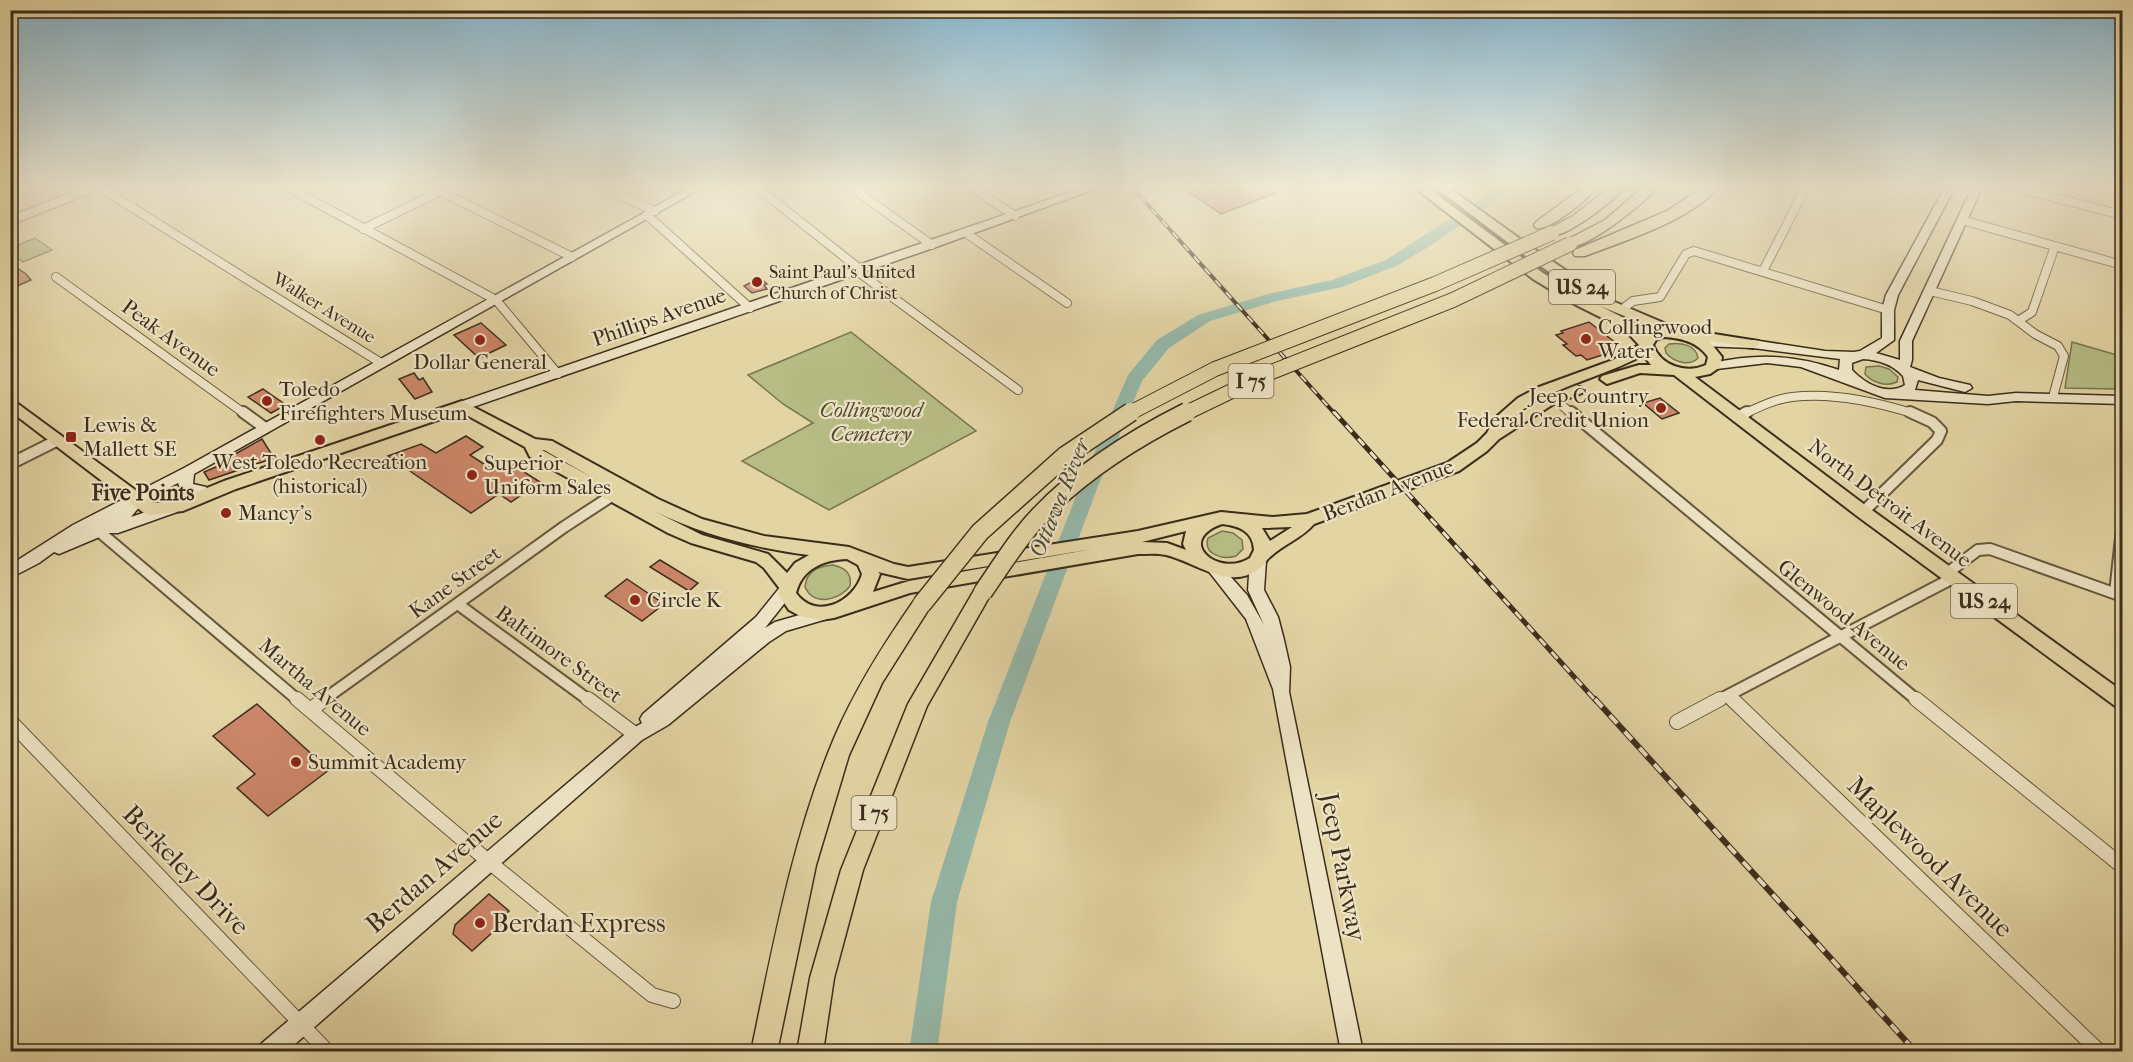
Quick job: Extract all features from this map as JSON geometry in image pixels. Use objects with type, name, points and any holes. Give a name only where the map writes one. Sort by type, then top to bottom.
[{"type":"highway","name":"I 75","points":[[764,1052],[800,880],[839,754],[869,688],[895,642],[922,604],[980,532],[1065,456],[1107,426],[1157,397],[1215,369],[1435,284],[1536,235]]},
{"type":"highway","name":"I 75","points":[[810,1052],[822,978],[852,870],[918,704],[982,592],[1025,533],[1049,507],[1109,459],[1186,411],[1236,387],[1575,249],[1594,235]]},
{"type":"highway","points":[[1575,249],[1612,235]]},
{"type":"main road","points":[[10,572],[67,535],[125,502],[139,499],[612,235]]},
{"type":"main road","name":"Phillips Avenue","points":[[230,485],[167,499],[139,499],[140,504],[150,509],[177,507],[230,485],[962,235]]},
{"type":"main road","name":"US 24","points":[[1494,235],[1538,276],[1604,315],[1629,326],[1646,346],[1653,359],[1675,371]]},
{"type":"main road","name":"US 24","points":[[1497,235],[1618,310],[1701,342]]},
{"type":"main road","points":[[1862,385],[1849,376],[1844,366],[1845,362],[1888,340],[1888,310],[1897,284],[1924,235]]},
{"type":"main road","points":[[1895,393],[1907,390],[1913,383],[1904,369],[1906,341],[1955,235]]},
{"type":"main road","points":[[1590,293],[1697,335],[1825,354],[1884,358],[1941,384],[2016,397]]},
{"type":"main road","points":[[1604,315],[1630,342],[1631,356]]},
{"type":"main road","name":"Berdan Avenue","points":[[1233,519],[1273,523],[1308,520],[1453,466],[1474,453],[1494,435],[1507,429],[1536,408],[1549,394],[1631,356],[1646,346],[1651,337],[1680,334]]},
{"type":"main road","points":[[1701,342],[1753,344]]},
{"type":"main road","points":[[1701,342],[1713,351],[1715,357],[1712,368],[1720,402]]},
{"type":"main road","points":[[1712,368],[1761,360],[1796,361],[1815,365],[1873,390],[1895,393],[1988,400],[2016,397],[2122,400]]},
{"type":"main road","name":"Berdan Avenue","points":[[1549,394],[1632,370],[1696,373],[1712,368]]},
{"type":"main road","name":"North Detroit Avenue","points":[[1675,371],[1720,402],[1949,576],[2122,701]]},
{"type":"main road","points":[[10,403],[139,499]]},
{"type":"main road","points":[[462,406],[532,444],[535,453],[717,530],[778,545],[860,557],[891,570],[908,573],[982,560],[1154,547],[1173,550],[1210,567],[1240,570],[1261,557],[1264,544],[1254,528],[1233,519],[1210,520],[1090,551]]},
{"type":"main road","points":[[400,427],[449,420],[493,423]]},
{"type":"main road","points":[[189,471],[185,477],[186,487],[201,491]]},
{"type":"main road","points":[[618,489],[697,539],[762,558],[771,564],[787,589],[789,599],[798,608],[810,613],[832,611],[888,593],[1044,557]]},
{"type":"main road","points":[[101,532],[131,509],[139,499]]},
{"type":"main road","points":[[26,563],[101,532],[177,507]]},
{"type":"main road","points":[[101,532],[102,515]]},
{"type":"main road","points":[[1210,520],[1200,525],[1191,540],[1192,549],[1210,567]]},
{"type":"main road","name":"Berdan Avenue","points":[[1261,557],[1297,532],[1308,520]]},
{"type":"main road","points":[[787,589],[797,571],[808,562],[841,553]]},
{"type":"main road","points":[[832,611],[861,596],[870,580],[870,569],[860,557]]},
{"type":"main road","name":"Jeep Parkway","points":[[1261,557],[1256,590],[1270,617],[1276,640],[1282,667],[1281,692]]},
{"type":"main road","name":"Jeep Parkway","points":[[1210,567],[1253,617],[1281,692],[1352,1052]]},
{"type":"main road","name":"Berdan Avenue","points":[[636,735],[650,717],[762,621],[787,589]]},
{"type":"main road","name":"Berdan Avenue","points":[[269,1052],[636,735],[662,720],[763,637],[781,626],[832,611]]},
{"type":"street","name":"Walker Avenue","points":[[177,235],[381,363]]},
{"type":"street","points":[[373,235],[496,300],[558,374]]},
{"type":"street","points":[[527,235],[572,257]]},
{"type":"street","points":[[673,235],[750,308]]},
{"type":"street","points":[[815,235],[859,271],[1018,390]]},
{"type":"street","points":[[917,235],[932,245]]},
{"type":"street","points":[[968,235],[1067,303]]},
{"type":"street","points":[[1763,271],[1782,235]]},
{"type":"street","points":[[2014,235],[2122,265]]},
{"type":"street","points":[[2018,321],[2032,312],[2055,246]]},
{"type":"street","points":[[1625,307],[1633,301],[1660,297],[1686,254],[1695,251],[1888,310]]},
{"type":"street","name":"Peak Avenue","points":[[56,277],[266,428]]},
{"type":"street","points":[[1930,291],[1991,307],[2062,349],[2063,360],[2053,398]]},
{"type":"street","points":[[2122,368],[2122,374]]},
{"type":"street","name":"Glenwood Avenue","points":[[1549,394],[1839,637],[2122,866]]},
{"type":"street","points":[[1737,417],[1781,400],[1828,397],[1864,401],[1915,413],[1932,420],[1941,431],[1937,440],[1863,512]]},
{"type":"street","points":[[10,464],[58,440]]},
{"type":"street","name":"Kane Street","points":[[310,710],[618,489]]},
{"type":"street","points":[[1677,722],[1949,576],[1978,550],[1990,549],[2119,595],[2122,530]]},
{"type":"street","name":"Martha Avenue","points":[[101,532],[488,861],[652,996],[673,1000]]},
{"type":"street","name":"Baltimore Street","points":[[459,604],[636,735]]},
{"type":"street","name":"Maplewood Avenue","points":[[1728,696],[2100,1052]]},
{"type":"street","name":"Berkeley Drive","points":[[10,721],[328,1052]]},
{"type":"green space","points":[[35,238],[52,250],[23,262],[11,253],[11,248]]},
{"type":"green space","name":"Collingwood Cemetery","points":[[851,332],[976,431],[829,510],[742,461],[813,423],[783,404],[748,375]]},
{"type":"green space","points":[[2072,342],[2117,355],[2115,389],[2065,388]]},
{"type":"green space","points":[[1669,344],[1687,345],[1694,350],[1698,358],[1686,363],[1677,361],[1666,353],[1665,348]]},
{"type":"green space","points":[[1879,366],[1889,369],[1898,377],[1897,382],[1880,383],[1865,374],[1866,367]]},
{"type":"green space","points":[[1222,531],[1233,533],[1242,540],[1243,549],[1236,556],[1220,557],[1208,549],[1208,538]]},
{"type":"green space","points":[[833,565],[847,572],[850,586],[834,598],[814,597],[805,587],[808,577],[818,568]]},
{"type":"building","points":[[10,263],[26,274],[31,280],[10,289]]},
{"type":"building","name":"Saint Paul's United Church of Christ","points":[[760,278],[767,284],[764,285],[767,289],[752,293],[744,286]]},
{"type":"building","name":"Collingwood Water","points":[[1589,322],[1616,343],[1615,351],[1587,360],[1581,355],[1576,356],[1563,345],[1567,344],[1556,335],[1563,333],[1561,331]]},
{"type":"building","name":"Dollar General","points":[[481,323],[506,345],[479,358],[454,335]]},
{"type":"building","points":[[414,373],[419,380],[423,378],[432,392],[415,399],[399,379]]},
{"type":"building","name":"Toledo Firefighters Museum","points":[[263,389],[286,405],[271,413],[248,397]]},
{"type":"building","name":"Jeep Country Federal Credit Union","points":[[1660,398],[1679,413],[1662,419],[1643,403]]},
{"type":"building","name":"Superior Uniform Sales","points":[[466,436],[483,447],[470,455],[490,468],[504,459],[540,482],[511,502],[499,494],[471,513],[388,456],[421,444],[436,453]]},
{"type":"building","points":[[262,439],[274,458],[209,480],[204,472],[223,464],[223,461]]},
{"type":"building","name":"Circle K","points":[[660,560],[698,583],[689,591],[650,567]]},
{"type":"building","name":"Circle K","points":[[627,579],[664,604],[642,621],[605,596]]},
{"type":"building","name":"Summit Academy","points":[[257,704],[329,770],[268,816],[237,788],[255,774],[213,736]]},
{"type":"building","name":"Berdan Express","points":[[489,894],[509,911],[502,918],[505,921],[472,951],[453,934],[455,925]]},
{"type":"waterway","name":"Ottawa River","points":[[923,1052],[944,902],[999,722],[1089,486],[1134,379],[1163,344],[1204,318],[1274,297],[1336,284],[1391,263],[1438,235]]},
{"type":"railway","points":[[1174,235],[1335,414]]},
{"type":"railway","points":[[1334,412],[1596,701]]},
{"type":"railway","points":[[1595,699],[1916,1052]]},
{"type":"place","name":"Saint Paul's United Church of Christ","points":[[757,282]]},
{"type":"place","name":"Collingwood Water","points":[[1586,339]]},
{"type":"place","name":"Dollar General","points":[[480,340]]},
{"type":"place","name":"Toledo Firefighters Museum","points":[[267,401]]},
{"type":"place","name":"Jeep Country Federal Credit Union","points":[[1661,408]]},
{"type":"place","name":"Lewis & Mallett SE","points":[[71,437]]},
{"type":"place","name":"West Toledo Recreation (historical)","points":[[320,440]]},
{"type":"place","name":"Superior Uniform Sales","points":[[472,475]]},
{"type":"place","name":"Mancy's","points":[[226,513]]},
{"type":"place","name":"Circle K","points":[[635,600]]},
{"type":"place","name":"Summit Academy","points":[[296,762]]},
{"type":"place","name":"Berdan Express","points":[[480,923]]},
{"type":"district","name":"Five Points","points":[[143,493]]}]
